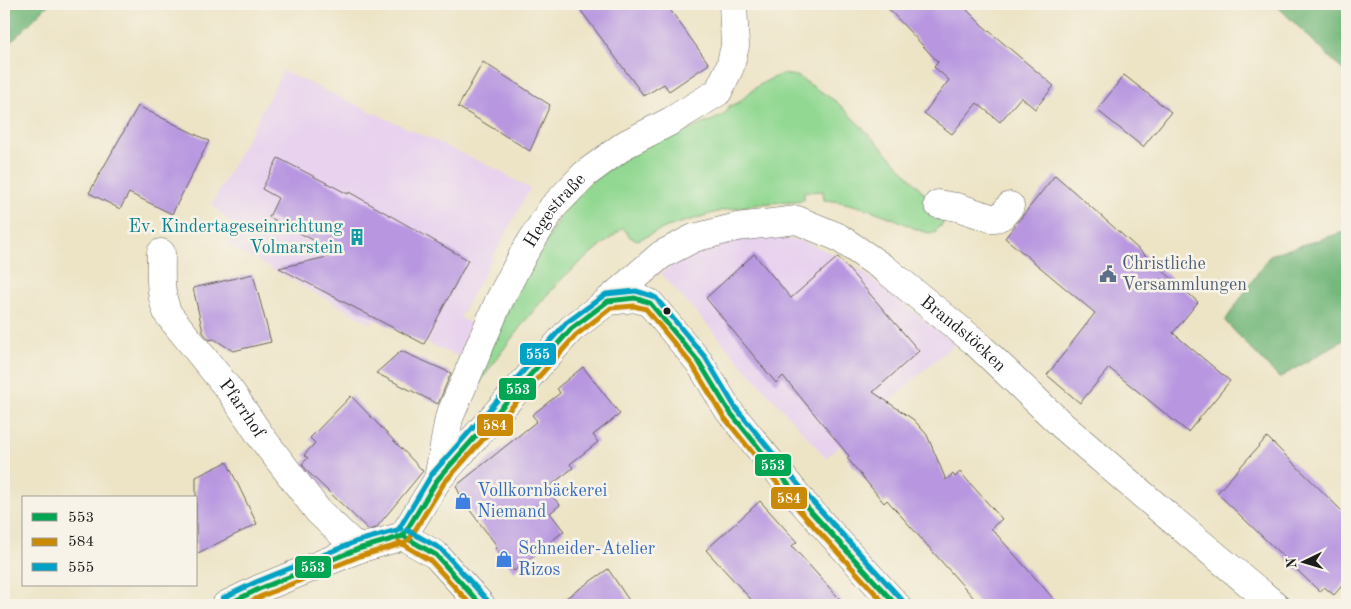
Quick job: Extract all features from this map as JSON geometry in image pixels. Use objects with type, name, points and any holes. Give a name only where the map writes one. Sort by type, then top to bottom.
[{"type":"street","name":"Hegestraße","points":[[438,479],[448,418],[498,303],[529,245],[553,207],[585,174],[626,144],[671,121],[718,92],[730,67],[735,46],[733,4]]},
{"type":"street","points":[[938,204],[957,207],[991,218],[1002,216],[1010,206]]},
{"type":"street","name":"Brandstöcken","points":[[438,479],[570,328],[608,301],[661,255],[694,238],[737,227],[797,220],[838,237],[885,269],[974,341],[1063,426],[1275,605]]},
{"type":"street","name":"Pfarrhof","points":[[161,253],[160,286],[163,302],[168,314],[231,392],[262,438],[318,511],[358,549]]},
{"type":"street","points":[[608,301],[635,298],[650,303],[699,362],[728,411],[806,505],[896,605]]},
{"type":"street","points":[[226,605],[259,589],[358,549],[403,536],[438,479]]},
{"type":"street","points":[[403,536],[436,555],[481,605]]},
{"type":"shaded area","points":[[283,71],[498,170],[530,189],[460,317],[472,325],[459,357],[375,319],[372,324],[228,245],[237,229],[212,204]]},
{"type":"shaded area","points":[[770,236],[802,241],[829,252],[863,272],[955,343],[826,458],[661,273],[686,254],[738,239]]},
{"type":"green space","points":[[4,4],[49,4],[4,49]]},
{"type":"green space","points":[[1275,4],[1347,4],[1347,74]]},
{"type":"green space","points":[[782,74],[797,76],[837,102],[934,204],[931,211],[943,220],[942,226],[939,226],[935,233],[924,232],[867,209],[842,202],[824,200],[823,191],[804,192],[804,200],[724,210],[667,227],[638,240],[631,238],[623,228],[574,268],[545,297],[508,343],[462,409],[514,297],[561,215],[588,184],[638,149],[725,114],[729,106],[740,102],[761,84]]},
{"type":"green space","points":[[1347,231],[1347,338],[1279,378],[1225,321],[1270,255]]},
{"type":"building","points":[[576,4],[666,4],[709,64],[669,91],[664,84],[644,96]]},
{"type":"building","points":[[884,4],[961,4],[983,26],[1054,86],[1035,109],[1021,97],[1000,122],[977,103],[952,134],[924,113],[949,80],[934,67],[938,62]]},
{"type":"building","points":[[483,62],[550,105],[530,151],[458,107]]},
{"type":"building","points":[[1124,75],[1171,112],[1143,147],[1097,110]]},
{"type":"building","points":[[138,106],[209,141],[172,214],[129,193],[120,209],[89,193]]},
{"type":"building","name":"Ev. Kindertageseinrichtung Volmarstein","points":[[278,158],[348,194],[349,192],[468,260],[424,344],[279,268],[340,254],[269,217],[278,198],[262,189]]},
{"type":"building","name":"Christliche Versammlungen","points":[[1055,175],[1198,302],[1173,333],[1230,381],[1188,432],[1109,368],[1080,403],[1047,375],[1095,313],[1005,238]]},
{"type":"building","points":[[754,254],[791,298],[838,257],[919,351],[873,392],[914,420],[927,435],[946,480],[953,474],[955,477],[960,472],[1002,519],[991,528],[1059,605],[980,605],[887,500],[884,503],[847,458],[849,456],[783,376],[776,383],[706,298]]},
{"type":"building","points":[[253,274],[271,342],[233,351],[214,339],[209,340],[203,332],[193,288]]},
{"type":"building","points":[[401,351],[451,373],[438,404],[376,373]]},
{"type":"building","points":[[583,367],[620,414],[593,435],[598,442],[570,464],[573,468],[546,489],[560,505],[550,513],[564,531],[514,571],[495,548],[497,546],[463,501],[456,486],[537,421],[532,415],[560,393],[557,388]]},
{"type":"building","points":[[351,396],[423,471],[376,528],[369,530],[302,464],[308,458],[304,455],[315,443],[310,438]]},
{"type":"building","points":[[1267,437],[1347,516],[1347,580],[1334,595],[1324,587],[1320,592],[1217,493]]},
{"type":"building","points":[[227,462],[257,524],[198,553],[196,477]]},
{"type":"building","points":[[760,501],[797,542],[792,546],[845,605],[756,605],[706,550]]},
{"type":"building","points":[[608,569],[632,605],[556,605]]},
{"type":"transit line","name":"555","points":[[397,532],[432,474],[566,323],[606,294],[636,291],[656,298],[705,357],[735,407],[811,500],[902,600]]},
{"type":"transit line","name":"553","points":[[403,536],[438,479],[571,329],[608,301],[635,298],[650,303],[699,362],[729,411],[805,505],[896,605]]},
{"type":"transit line","name":"584","points":[[409,540],[444,483],[576,335],[611,308],[634,306],[646,309],[693,366],[723,416],[799,510],[886,605]]},
{"type":"transit line","name":"555","points":[[223,598],[256,582],[355,542],[401,529]]},
{"type":"transit line","name":"555","points":[[407,530],[441,549],[487,600]]},
{"type":"transit line","name":"553","points":[[403,536],[436,555],[481,605]]},
{"type":"transit line","name":"553","points":[[226,605],[259,589],[358,549],[403,536]]},
{"type":"transit line","name":"584","points":[[399,542],[431,561],[471,605]]},
{"type":"transit line","name":"584","points":[[243,605],[360,556],[405,543]]},
{"type":"place","name":"Ev. Kindertageseinrichtung Volmarstein","points":[[357,237]]},
{"type":"place","name":"Christliche Versammlungen","points":[[1108,274]]},
{"type":"place","name":"Vollkornbäckerei Niemand","points":[[463,501]]},
{"type":"place","name":"Schneider-Atelier Rizos","points":[[504,559]]}]
